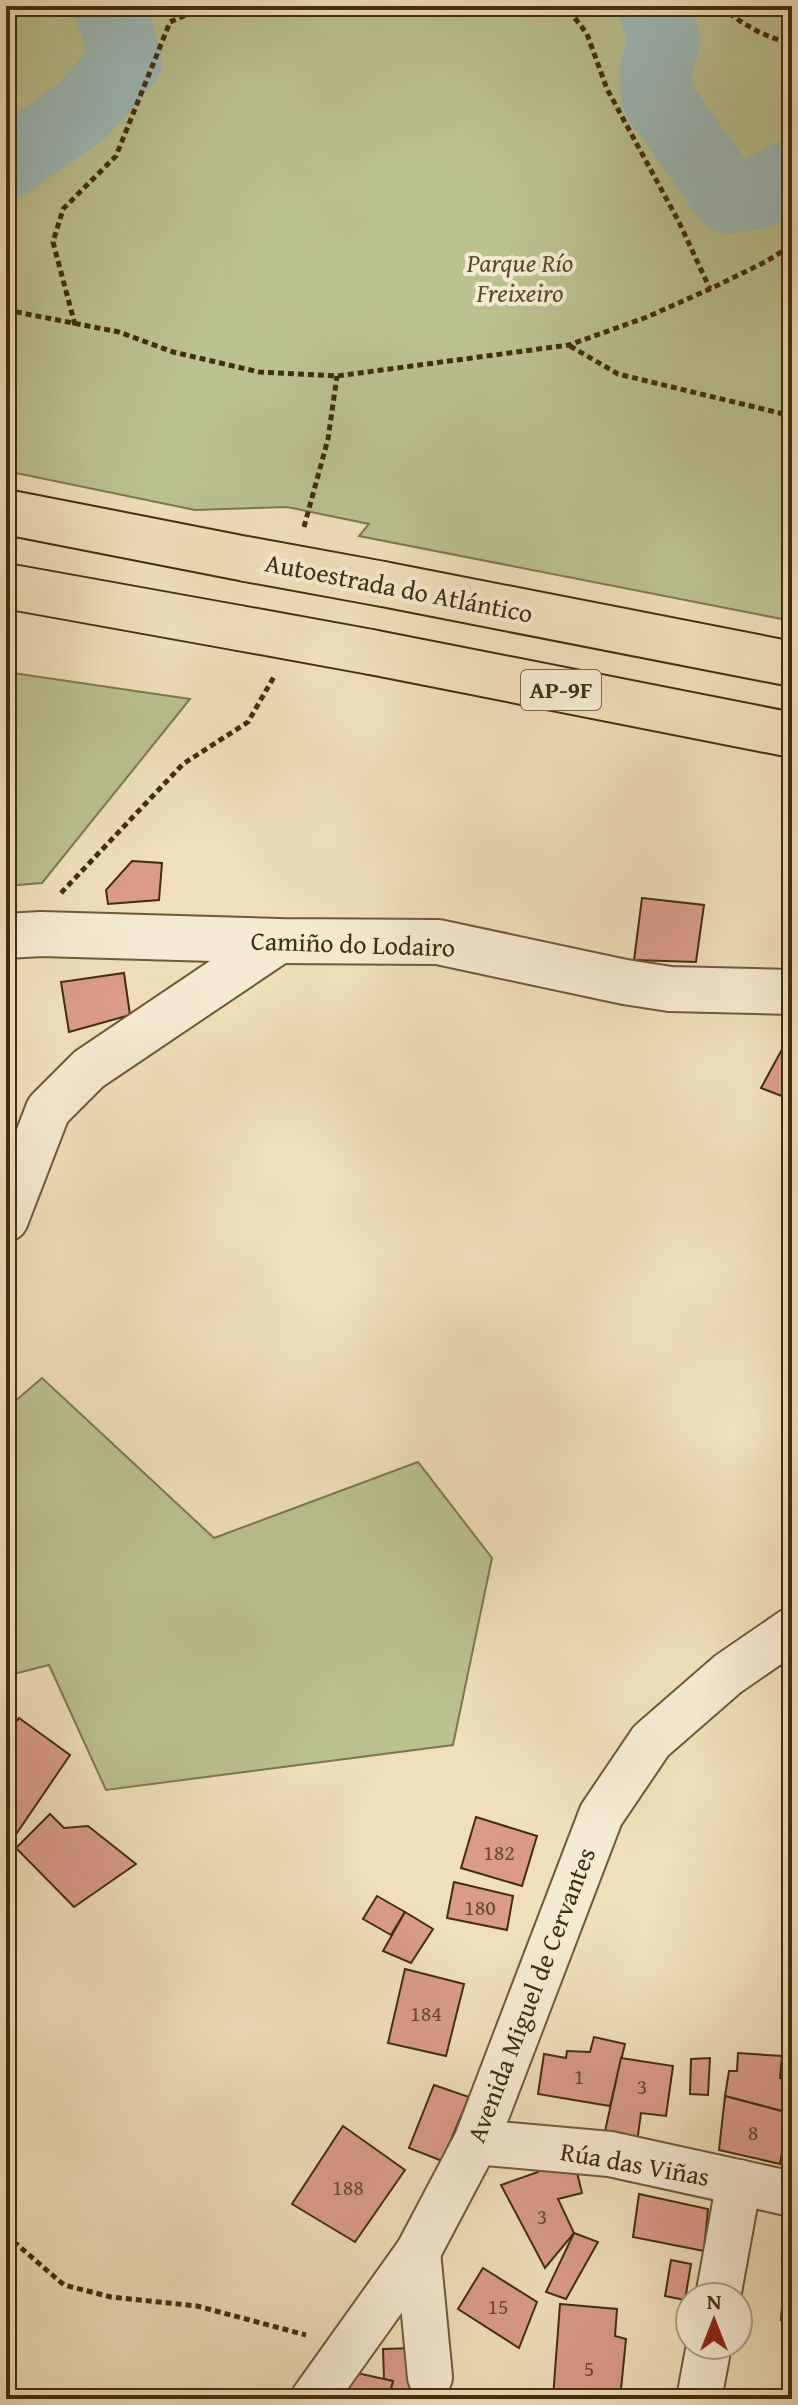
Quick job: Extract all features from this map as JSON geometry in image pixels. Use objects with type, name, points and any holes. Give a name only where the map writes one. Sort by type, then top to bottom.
[{"type":"highway","name":"Autoestrada do Atlántico","points":[[6,512],[774,660]]},
{"type":"highway","name":"AP-9F","points":[[6,586],[371,652],[772,731]]},
{"type":"street","name":"Camiño do Lodairo","points":[[24,935],[438,942],[670,989],[792,992]]},
{"type":"street","points":[[6,1219],[48,1110],[89,1069],[279,941]]},
{"type":"street","name":"Avenida Miguel de Cervantes","points":[[313,2399],[418,2252],[476,2142],[601,1815],[651,1741],[728,1674],[792,1630]]},
{"type":"street","name":"Rúa das Viñas","points":[[476,2142],[610,2154],[792,2194]]},
{"type":"street","points":[[721,2281],[739,2182]]},
{"type":"street","points":[[418,2252],[430,2377]]},
{"type":"street","points":[[699,2399],[706,2361]]},
{"type":"path","points":[[75,326],[53,242],[63,209],[116,156],[170,22],[206,6]]},
{"type":"path","points":[[246,6],[280,10],[289,6]]},
{"type":"path","points":[[560,6],[568,8],[587,34],[607,89],[679,222],[710,289]]},
{"type":"path","points":[[722,6],[736,20],[792,44]]},
{"type":"path","points":[[6,310],[75,326],[119,332],[173,352],[259,372],[337,376],[569,345],[647,317],[710,289],[792,245]]},
{"type":"path","points":[[569,345],[618,374],[792,416]]},
{"type":"path","points":[[303,531],[328,439],[337,376]]},
{"type":"path","points":[[24,935],[183,764],[248,722],[273,681],[276,666]]},
{"type":"path","points":[[6,2235],[64,2285],[111,2297],[197,2306],[305,2334],[340,2358]]},
{"type":"green space","name":"Parque Río Freixeiro","points":[[6,6],[792,6],[792,621],[359,536],[369,524],[287,507],[195,510],[6,471]]},
{"type":"green space","points":[[6,672],[190,699],[42,883],[6,886]]},
{"type":"green space","points":[[42,1378],[214,1538],[418,1462],[492,1558],[453,1745],[106,1790],[49,1665],[6,1676],[6,1409]]},
{"type":"building","points":[[132,861],[162,863],[159,900],[108,904],[106,890]]},
{"type":"building","points":[[642,898],[704,905],[696,962],[634,960]]},
{"type":"building","points":[[124,973],[130,1015],[69,1032],[61,982]]},
{"type":"building","points":[[792,1031],[792,1100],[761,1088]]},
{"type":"building","points":[[19,1718],[70,1755],[6,1849],[6,1736]]},
{"type":"building","points":[[50,1814],[64,1828],[88,1826],[136,1864],[74,1907],[16,1848]]},
{"type":"building","points":[[476,1817],[537,1836],[522,1886],[461,1868]]},
{"type":"building","points":[[454,1882],[513,1896],[507,1930],[447,1918]]},
{"type":"building","points":[[377,1896],[405,1912],[391,1935],[363,1919]]},
{"type":"building","points":[[405,1912],[433,1929],[411,1963],[383,1951]]},
{"type":"building","points":[[405,1969],[464,1984],[446,2056],[388,2043]]},
{"type":"building","points":[[594,2037],[625,2044],[610,2106],[538,2094],[544,2054],[566,2058],[567,2051],[590,2052]]},
{"type":"building","points":[[738,2053],[782,2056],[780,2078],[792,2080],[789,2113],[725,2096],[729,2071],[737,2071]]},
{"type":"building","points":[[621,2058],[673,2066],[666,2116],[641,2113],[637,2142],[604,2136]]},
{"type":"building","points":[[710,2058],[708,2095],[690,2094],[691,2059]]},
{"type":"building","points":[[434,2085],[469,2097],[442,2161],[409,2148]]},
{"type":"building","points":[[725,2096],[789,2113],[780,2164],[719,2150]]},
{"type":"building","points":[[343,2126],[405,2170],[355,2242],[292,2204]]},
{"type":"building","points":[[538,2163],[575,2164],[582,2193],[558,2199],[574,2233],[545,2268],[501,2185],[538,2172]]},
{"type":"building","points":[[639,2194],[708,2209],[704,2251],[633,2237]]},
{"type":"building","points":[[574,2233],[598,2242],[566,2299],[546,2292]]},
{"type":"building","points":[[787,2240],[792,2241],[792,2321],[781,2320]]},
{"type":"building","points":[[671,2260],[691,2264],[688,2281],[674,2281],[674,2298],[665,2296]]},
{"type":"building","points":[[483,2268],[537,2302],[519,2348],[458,2309]]},
{"type":"building","points":[[560,2304],[617,2309],[615,2336],[626,2339],[620,2399],[553,2398]]},
{"type":"building","points":[[416,2348],[416,2389],[413,2399],[388,2399],[393,2381],[384,2379],[383,2349]]},
{"type":"building","points":[[348,2371],[393,2381],[388,2399],[343,2399]]},
{"type":"waterway","points":[[6,164],[81,112],[126,61],[110,6]]},
{"type":"waterway","points":[[654,6],[664,40],[656,70],[657,98],[729,198],[755,194],[792,175]]}]
